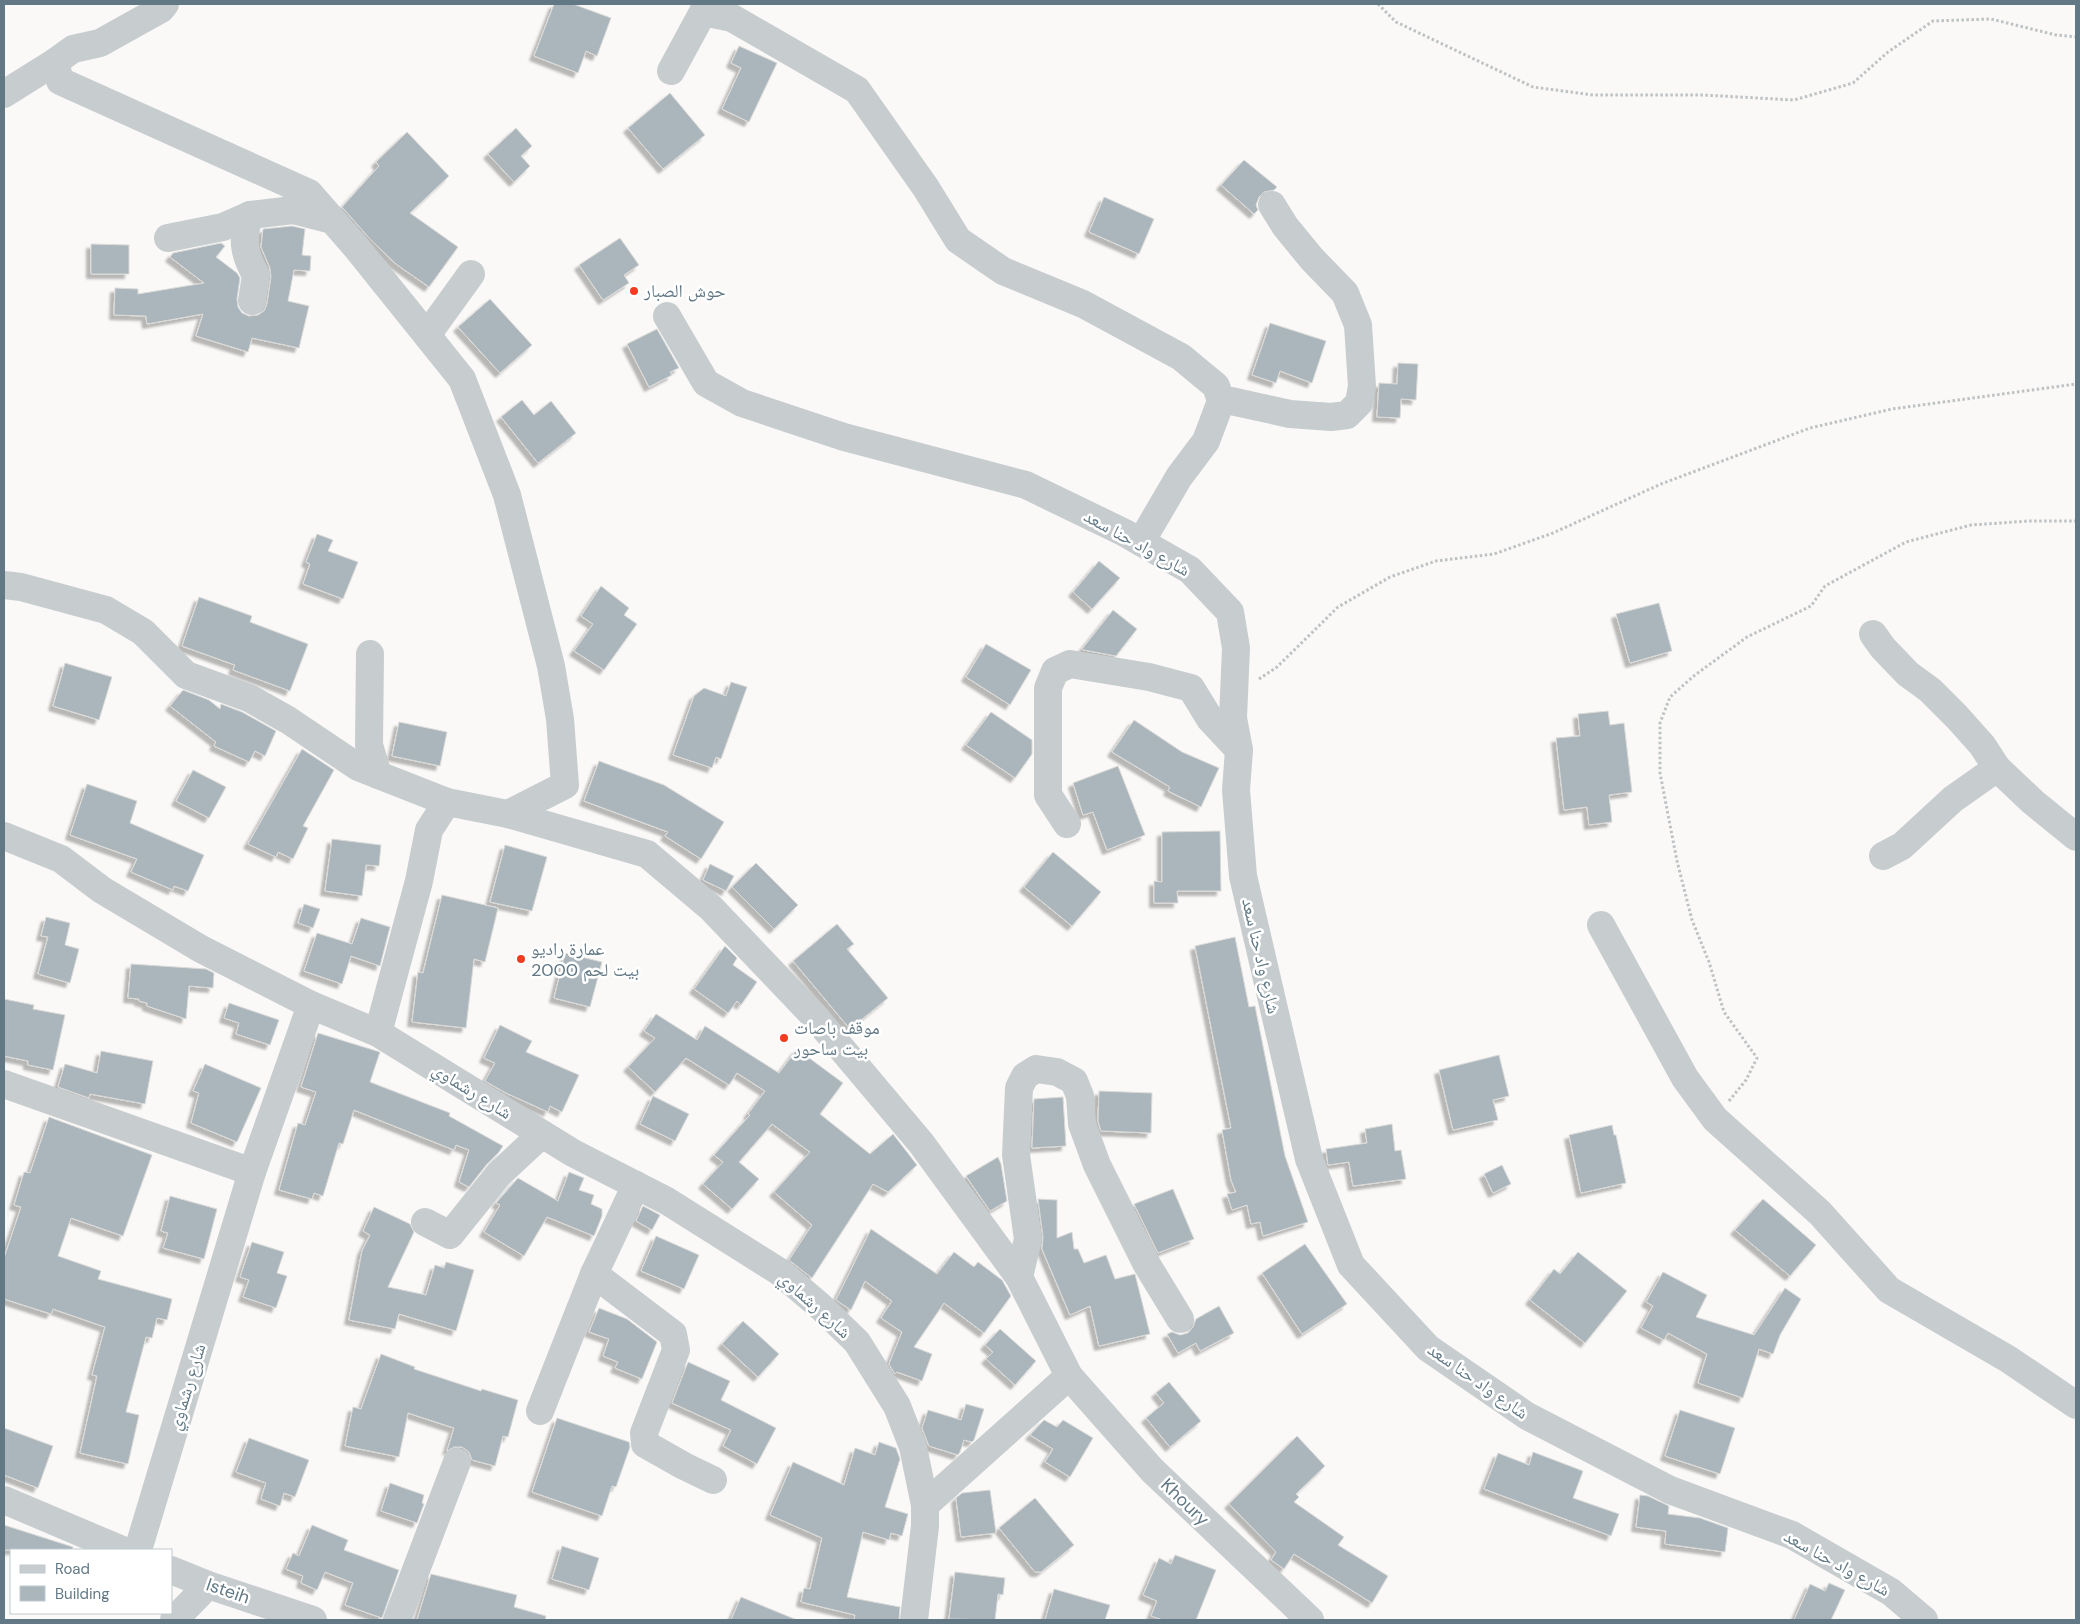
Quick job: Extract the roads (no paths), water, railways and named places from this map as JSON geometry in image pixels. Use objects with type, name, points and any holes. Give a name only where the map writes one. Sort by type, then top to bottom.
[{"type":"street","points":[[4,94],[73,50],[100,44],[160,9],[165,4]]},
{"type":"street","points":[[671,71],[703,12],[732,18],[857,90],[926,188],[958,240],[1003,271],[1083,304],[1181,357],[1216,386],[1221,401],[1206,441],[1179,476],[1141,542]]},
{"type":"street","points":[[55,62],[60,81],[309,193],[462,379],[507,495],[551,666],[560,719],[565,785],[508,814]]},
{"type":"street","points":[[1221,401],[1231,401],[1290,414],[1331,417],[1347,415],[1359,404],[1362,386],[1358,325],[1345,293],[1312,259],[1285,226],[1272,204]]},
{"type":"street","points":[[168,238],[223,227],[250,215],[293,210],[332,220]]},
{"type":"street","points":[[250,215],[244,229],[247,260],[256,275],[252,301]]},
{"type":"street","points":[[427,335],[471,274]]},
{"type":"street","name":"شارع واد حنا سعد","points":[[667,316],[706,383],[742,403],[844,437],[1026,485],[1141,542],[1190,570],[1230,612],[1236,648],[1233,718],[1239,750],[1236,790],[1245,886],[1309,1159],[1351,1265],[1428,1348],[1527,1416],[1670,1490],[1792,1535],[1892,1592],[1924,1620]]},
{"type":"street","name":"Khoury","points":[[4,585],[21,587],[106,610],[142,632],[186,675],[249,698],[288,720],[358,767],[447,802],[508,814],[647,854],[712,908],[815,1017],[921,1143],[1019,1277],[1069,1376],[1152,1470],[1310,1620]]},
{"type":"street","points":[[1873,634],[1883,648],[1908,674],[1930,690],[1957,717],[1982,745],[1997,768],[2033,802],[2076,837]]},
{"type":"street","points":[[370,654],[370,746],[378,775]]},
{"type":"street","points":[[1067,824],[1048,795],[1047,722],[1048,688],[1055,671],[1070,664],[1149,677],[1191,688],[1210,719],[1239,750]]},
{"type":"street","points":[[1883,856],[1902,846],[1953,800],[1997,768]]},
{"type":"street","points":[[378,1033],[419,881],[429,830],[447,802]]},
{"type":"street","points":[[4,836],[60,859],[102,890],[193,944],[311,1005]]},
{"type":"street","points":[[1601,925],[1685,1078],[1715,1119],[1820,1214],[1889,1290],[2008,1359],[2076,1405]]},
{"type":"street","name":"شارع رشماوي","points":[[138,1549],[252,1172],[311,1005],[378,1033],[573,1153],[667,1201],[780,1272],[821,1307],[857,1342],[897,1406],[913,1447],[925,1505],[925,1526],[914,1620]]},
{"type":"street","points":[[1019,1277],[1028,1239],[1016,1155],[1019,1088],[1025,1076],[1036,1069],[1057,1072],[1074,1082],[1080,1096],[1082,1124],[1097,1165],[1146,1263],[1180,1319]]},
{"type":"street","points":[[4,1084],[252,1172]]},
{"type":"street","points":[[425,1222],[450,1235],[498,1174],[542,1134]]},
{"type":"street","points":[[540,1411],[594,1274],[636,1185]]},
{"type":"street","points":[[594,1274],[674,1334],[676,1350],[644,1433],[646,1444],[713,1480]]},
{"type":"street","points":[[925,1505],[1069,1376]]},
{"type":"street","points":[[398,1620],[457,1462]]},
{"type":"street","points":[[4,1500],[120,1549]]},
{"type":"street","name":"Isteih","points":[[172,1570],[278,1615],[313,1620]]},
{"type":"street","points":[[174,1620],[208,1585]]},
{"type":"place","name":"حوش الصبار","points":[[634,291]]},
{"type":"place","name":"عمارة راديو بيت لحم 2000","points":[[521,959]]},
{"type":"place","name":"موقف باصات بيت ساحور","points":[[784,1038]]}]
